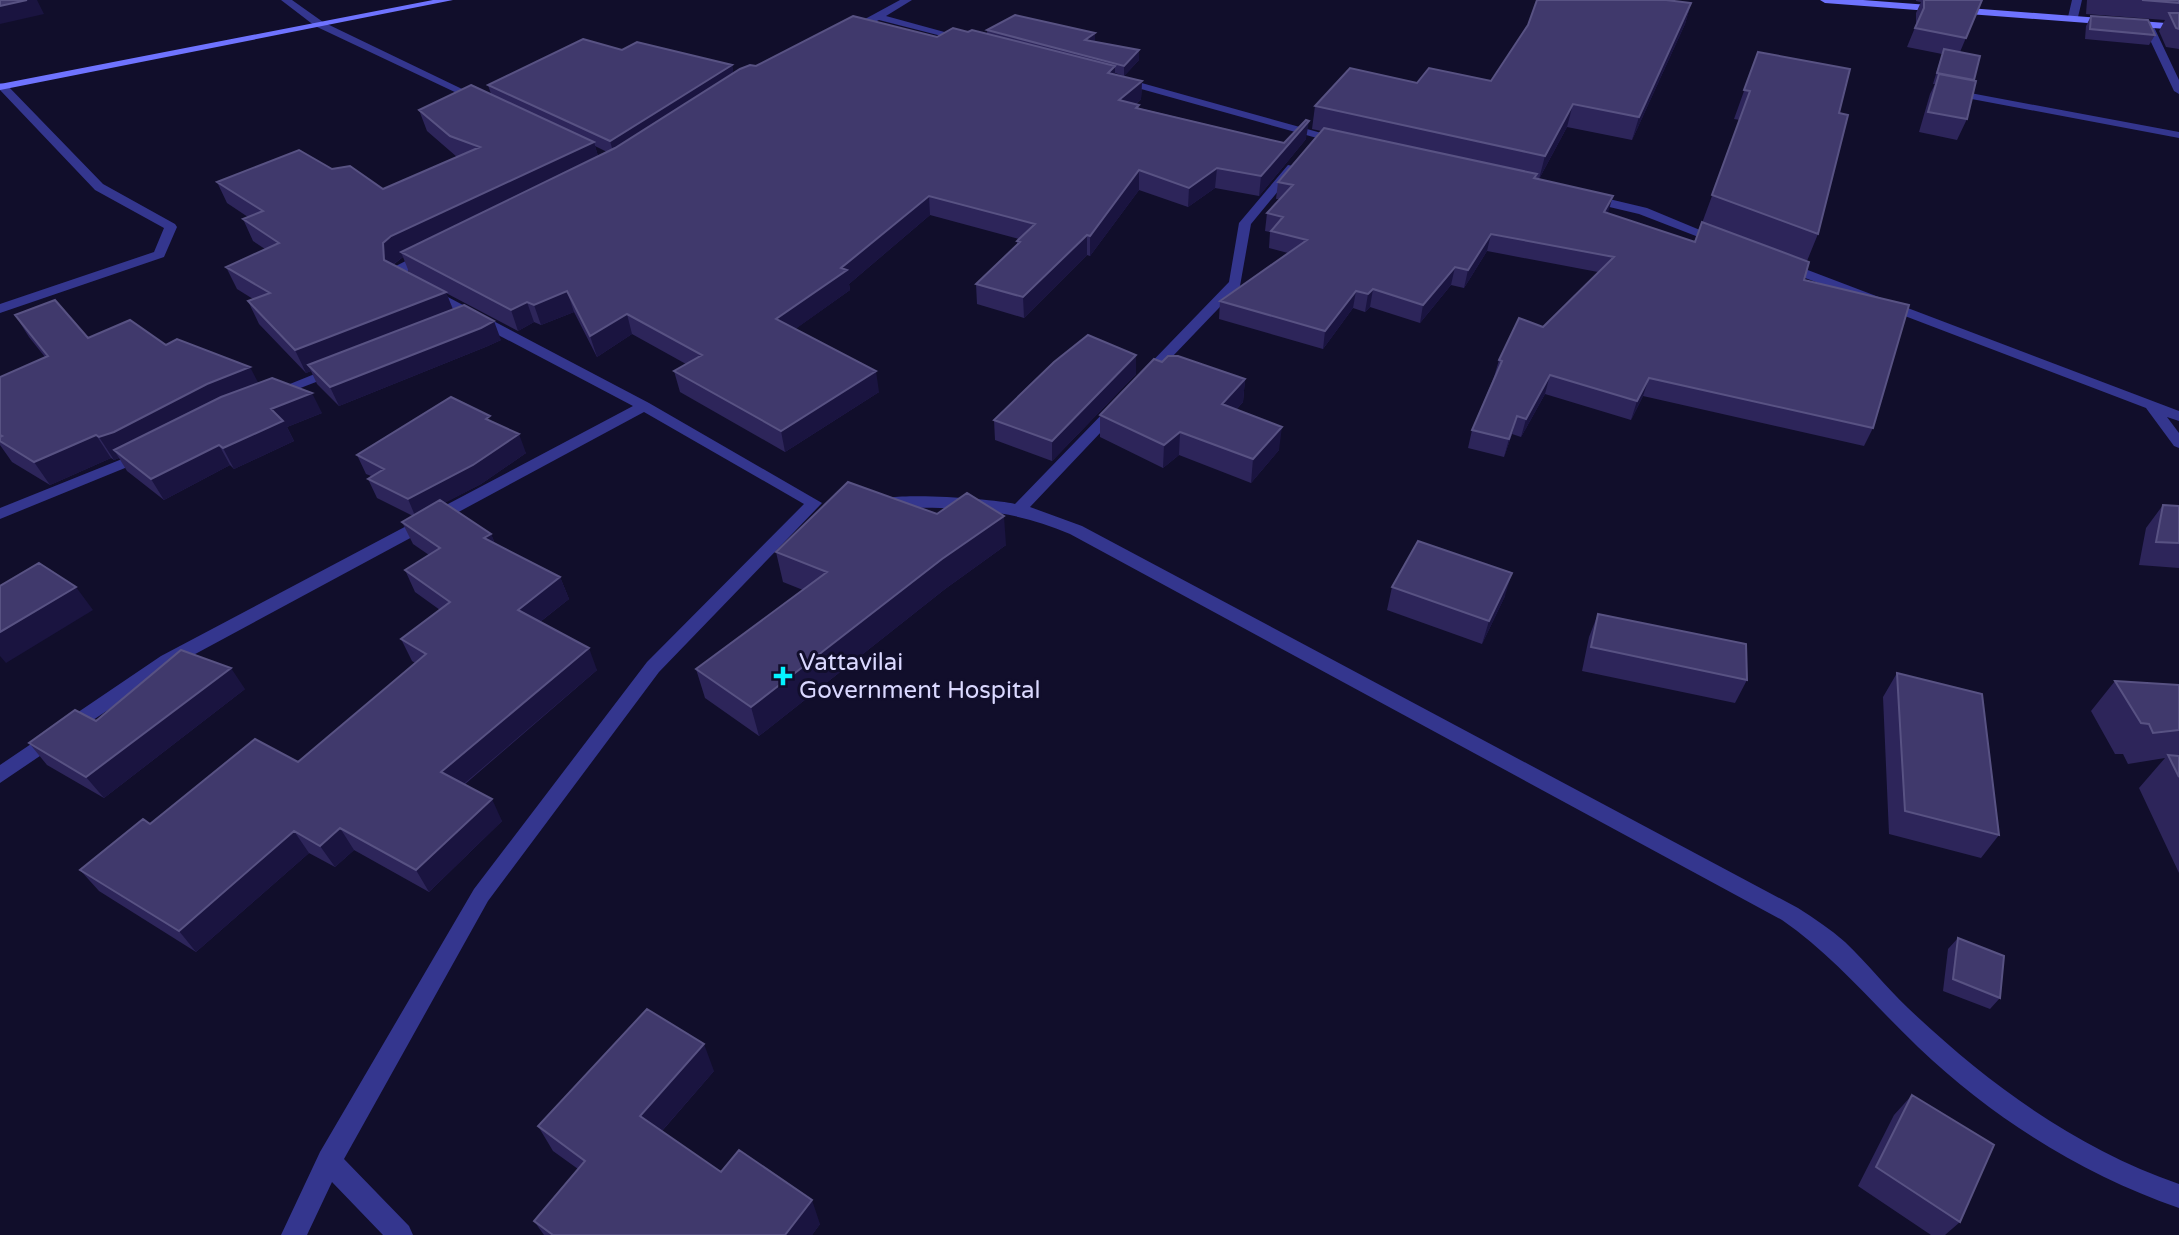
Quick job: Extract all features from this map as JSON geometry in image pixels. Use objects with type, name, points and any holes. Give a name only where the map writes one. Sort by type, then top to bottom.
[{"type":"street","points":[[286,0],[319,24],[491,105]]},
{"type":"street","points":[[1,86],[448,0]]},
{"type":"street","points":[[831,39],[878,17],[906,0]]},
{"type":"street","points":[[1825,0],[2179,27]]},
{"type":"street","points":[[2073,17],[2077,0]]},
{"type":"street","points":[[878,17],[982,44]]},
{"type":"street","points":[[2148,25],[2179,91]]},
{"type":"street","points":[[1099,74],[1310,146],[1357,145]]},
{"type":"street","points":[[0,309],[159,254],[171,227],[99,187],[1,86]]},
{"type":"street","points":[[1932,89],[2179,135]]},
{"type":"street","points":[[1020,508],[1235,282],[1245,223],[1310,146]]},
{"type":"street","points":[[1578,195],[1643,211],[1733,246]]},
{"type":"street","points":[[293,1235],[329,1161],[481,895],[653,667],[821,503],[399,277],[399,270],[406,264],[444,246]]},
{"type":"street","points":[[1772,260],[2179,416]]},
{"type":"street","points":[[447,325],[474,315]]},
{"type":"street","points":[[252,402],[356,361]]},
{"type":"street","points":[[0,775],[167,661],[644,406]]},
{"type":"street","points":[[2152,407],[2179,443]]},
{"type":"street","points":[[0,514],[157,448]]},
{"type":"street","points":[[855,503],[977,502],[1020,508],[1076,530],[1790,914],[1835,947],[1900,1015],[1971,1078],[2076,1153],[2109,1170],[2179,1196]]},
{"type":"street","points":[[329,1161],[400,1235]]},
{"type":"building","points":[[0,0],[27,0],[0,6]]},
{"type":"building","points":[[1537,0],[1666,0],[1691,3],[1639,117],[1573,104],[1545,156],[1315,106],[1350,68],[1417,83],[1429,68],[1491,81],[1528,25]]},
{"type":"building","points":[[1924,0],[1982,0],[1966,38],[1915,28],[1924,8]]},
{"type":"building","points":[[2142,0],[2179,0],[2179,3]]},
{"type":"building","points":[[2169,13],[2179,13],[2179,29],[2176,28]]},
{"type":"building","points":[[1015,15],[1095,33],[1085,40],[1139,50],[1124,66],[987,30]]},
{"type":"building","points":[[853,16],[937,37],[953,28],[968,32],[972,30],[1115,66],[1108,73],[1142,81],[1119,100],[1139,105],[1136,108],[1284,143],[1306,120],[1309,121],[1261,176],[1217,168],[1189,188],[1139,170],[1090,236],[1087,235],[1023,297],[976,284],[1035,224],[929,196],[841,268],[847,270],[776,319],[876,371],[781,431],[674,371],[702,355],[627,314],[590,336],[567,291],[534,305],[527,302],[511,310],[401,252],[615,148],[740,69],[756,66]]},
{"type":"building","points":[[2091,16],[2148,20],[2155,35],[2090,29]]},
{"type":"building","points":[[583,39],[622,50],[637,42],[732,65],[610,141],[488,85]]},
{"type":"building","points":[[1944,49],[1980,56],[1974,80],[1937,73]]},
{"type":"building","points":[[1758,52],[1850,69],[1839,113],[1848,115],[1818,234],[1712,195],[1750,91],[1744,90]]},
{"type":"building","points":[[1939,74],[1976,81],[1967,119],[1928,112]]},
{"type":"building","points":[[471,85],[594,142],[391,236],[383,243],[384,260],[446,292],[295,350],[248,301],[270,293],[226,267],[279,243],[243,219],[263,211],[217,182],[299,150],[332,169],[350,166],[383,189],[480,147],[450,136],[419,110]]},
{"type":"building","points":[[1324,128],[1537,174],[1534,178],[1613,196],[1604,212],[1695,242],[1702,222],[1809,262],[1804,280],[1909,305],[1873,428],[1649,378],[1637,401],[1550,375],[1526,419],[1517,416],[1509,439],[1472,430],[1502,361],[1499,360],[1519,318],[1543,327],[1614,257],[1491,234],[1468,270],[1455,267],[1423,305],[1373,289],[1368,294],[1356,291],[1325,331],[1220,301],[1307,240],[1271,231],[1283,217],[1267,213],[1293,185],[1278,182]]},
{"type":"building","points":[[55,300],[88,338],[130,320],[166,345],[177,339],[250,367],[207,384],[114,432],[99,437],[96,435],[34,462],[0,441],[0,377],[48,356],[15,315]]},
{"type":"building","points":[[464,305],[494,321],[330,387],[308,365]]},
{"type":"building","points":[[1088,335],[1136,355],[1052,441],[994,420],[1054,362]]},
{"type":"building","points":[[1168,356],[1178,356],[1245,379],[1222,404],[1282,427],[1253,459],[1180,432],[1164,445],[1100,415],[1154,359],[1162,362]]},
{"type":"building","points":[[272,378],[312,393],[271,409],[283,421],[223,448],[219,445],[151,479],[114,450],[221,397]]},
{"type":"building","points":[[451,397],[490,416],[486,419],[519,434],[473,465],[408,499],[368,479],[384,469],[357,455]]},
{"type":"building","points":[[848,482],[937,514],[967,493],[1004,516],[942,559],[751,707],[696,669],[827,572],[776,552]]},
{"type":"building","points":[[440,500],[491,534],[484,538],[560,577],[518,610],[589,648],[441,772],[492,799],[416,870],[340,828],[320,846],[294,831],[179,931],[80,870],[143,819],[150,824],[255,739],[298,762],[426,654],[401,639],[450,602],[405,570],[440,548],[402,522]]},
{"type":"building","points":[[2163,505],[2179,506],[2179,543],[2156,542]]},
{"type":"building","points":[[1418,541],[1512,573],[1489,621],[1392,587]]},
{"type":"building","points":[[39,563],[76,587],[0,632],[0,586]]},
{"type":"building","points":[[1598,614],[1746,644],[1747,680],[1591,647]]},
{"type":"building","points":[[181,650],[231,668],[86,777],[29,743],[75,710],[96,721]]},
{"type":"building","points":[[1897,673],[1982,694],[1999,835],[1905,811]]},
{"type":"building","points":[[2115,681],[2179,685],[2179,730],[2153,733],[2149,724],[2141,723]]},
{"type":"building","points":[[2168,755],[2179,756],[2179,777]]},
{"type":"building","points":[[1958,938],[2004,956],[2000,998],[1953,979]]},
{"type":"building","points":[[647,1009],[704,1044],[640,1116],[721,1172],[739,1150],[812,1200],[785,1235],[553,1235],[534,1221],[585,1161],[538,1126]]},
{"type":"building","points":[[1912,1095],[1994,1145],[1960,1222],[1876,1167]]},
{"type":"place","name":"Vattavilai Government Hospital","points":[[783,676]]}]
